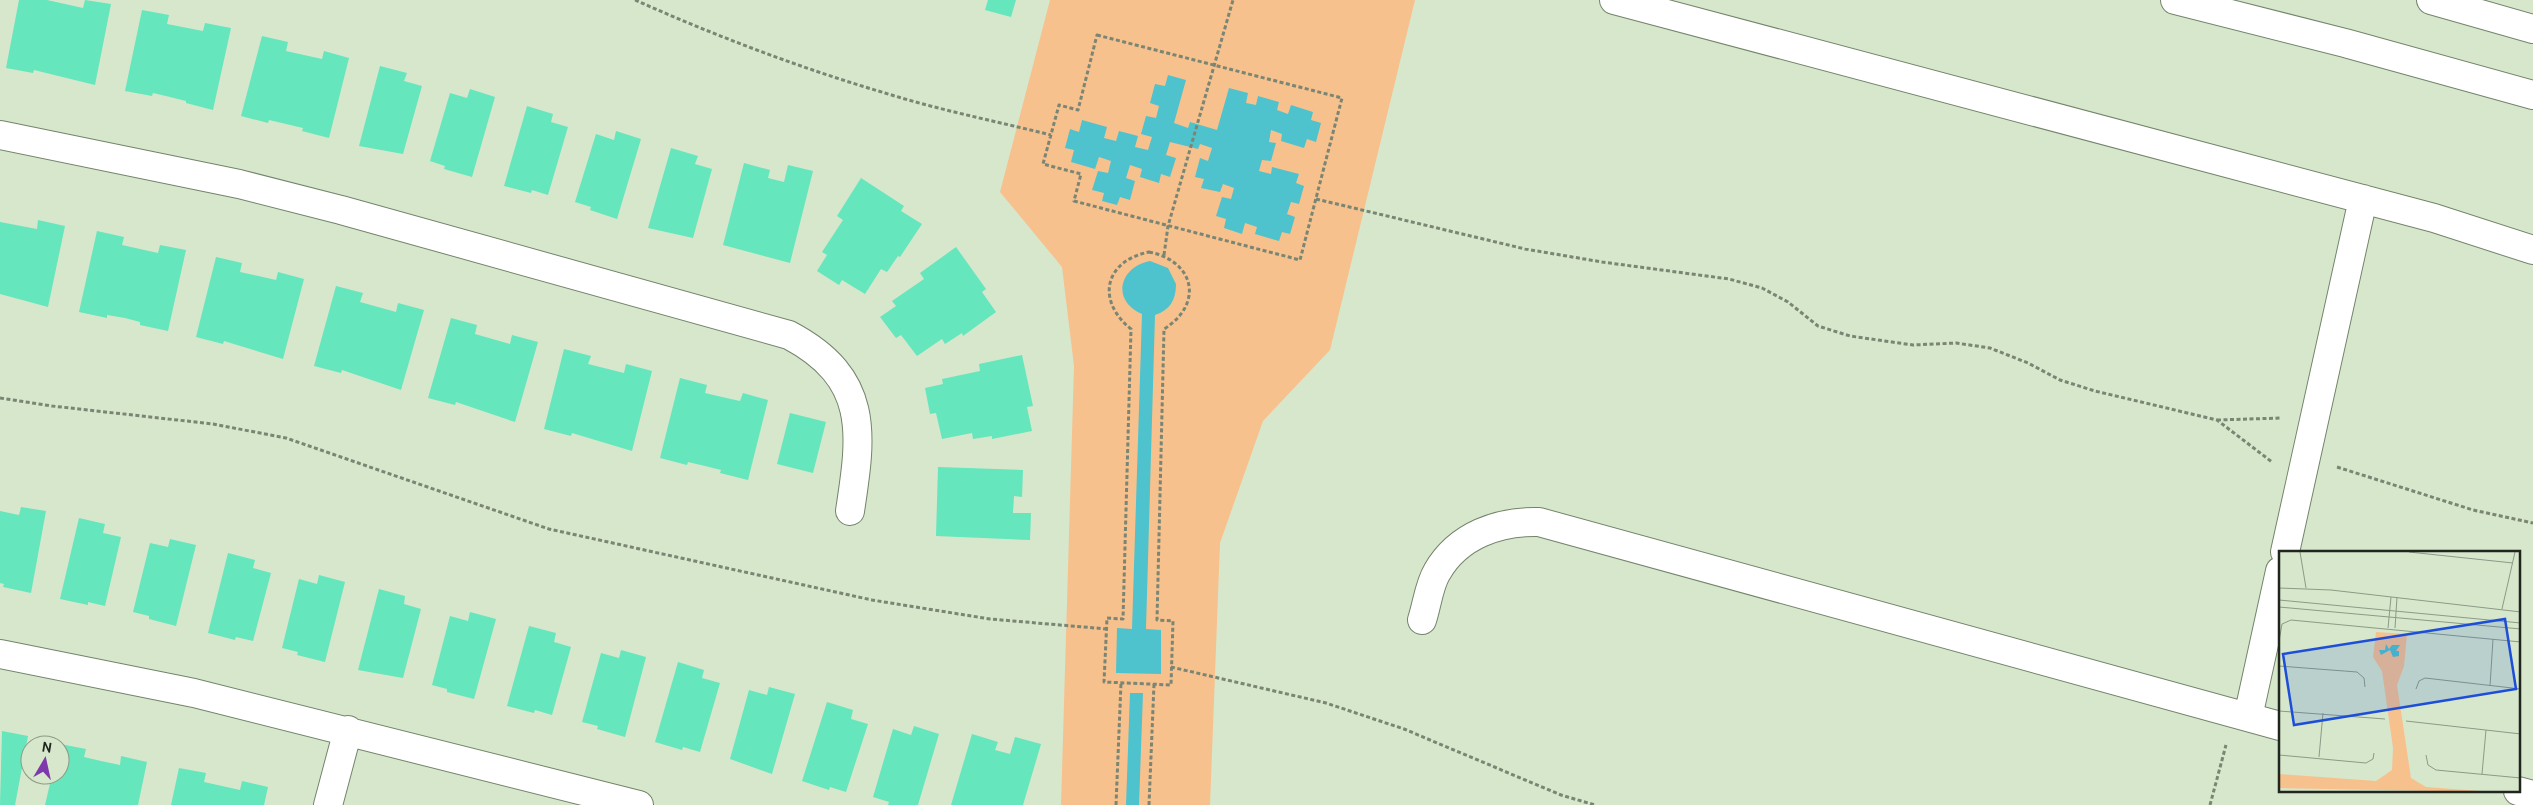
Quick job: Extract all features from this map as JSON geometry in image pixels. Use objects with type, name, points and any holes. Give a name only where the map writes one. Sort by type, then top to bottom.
[{"type":"street","points":[[1614,0],[2434,218],[2533,250]]},
{"type":"street","points":[[2175,0],[2345,43],[2533,95]]},
{"type":"street","points":[[2431,0],[2533,29]]},
{"type":"street","points":[[0,135],[239,184],[341,210],[789,335],[807,344],[837,372],[848,390],[855,409],[859,429],[859,452],[850,511]]},
{"type":"street","points":[[2285,551],[2363,199]]},
{"type":"street","points":[[1422,620],[1436,572],[1449,555],[1465,541],[1502,524],[1539,522],[2279,726]]},
{"type":"street","points":[[2241,715],[2279,575]]},
{"type":"street","points":[[0,654],[194,693],[348,730],[639,805]]},
{"type":"street","points":[[328,805],[348,730]]},
{"type":"street","points":[[2520,792],[2533,795]]},
{"type":"path","points":[[635,0],[828,76],[887,94],[1051,135]]},
{"type":"path","points":[[1164,255],[1168,226],[1233,0]]},
{"type":"path","points":[[1097,35],[1214,65],[1342,98],[1300,260],[1074,202],[1081,174],[1043,164],[1058,105],[1078,110],[1097,35]]},
{"type":"path","points":[[1316,199],[1525,249],[1602,262],[1729,279],[1762,288],[1788,302],[1818,326],[1850,336],[1913,346],[1956,343],[1990,348],[2028,363],[2060,380],[2095,391],[2217,420],[2315,418]]},
{"type":"path","points":[[1149,252],[1164,255],[1177,264],[1186,276],[1189,291],[1187,306],[1178,320],[1164,329],[1157,620],[1174,621],[1171,685],[1104,682],[1107,618],[1123,619],[1131,329],[1120,320],[1111,306],[1109,291],[1112,276],[1120,263],[1133,255],[1149,252]]},
{"type":"path","points":[[0,398],[52,406],[213,424],[286,438],[549,529],[872,600],[990,619],[1107,629]]},
{"type":"path","points":[[2217,420],[2303,470],[2533,523]]},
{"type":"path","points":[[1172,667],[1326,703],[1404,729],[1561,795],[1596,805]]},
{"type":"path","points":[[1116,805],[1121,683]]},
{"type":"path","points":[[1150,805],[1154,684]]},
{"type":"path","points":[[2210,805],[2241,715]]},
{"type":"shaded area","points":[[1050,0],[1415,0],[1330,350],[1263,421],[1220,543],[1210,805],[1061,805],[1074,366],[1062,267],[1000,192]]},
{"type":"water","points":[[1168,75],[1186,80],[1174,123],[1188,128],[1190,122],[1217,130],[1229,88],[1248,93],[1246,103],[1256,105],[1258,96],[1279,102],[1277,110],[1288,114],[1291,105],[1313,112],[1311,120],[1321,123],[1316,142],[1307,139],[1304,148],[1281,141],[1282,134],[1271,130],[1269,142],[1276,143],[1271,161],[1262,160],[1259,171],[1271,174],[1272,167],[1299,174],[1296,183],[1304,186],[1299,204],[1291,202],[1287,214],[1295,217],[1290,234],[1282,232],[1279,241],[1255,234],[1257,227],[1245,223],[1242,234],[1224,228],[1226,219],[1216,216],[1222,197],[1231,199],[1234,188],[1223,184],[1220,192],[1201,188],[1204,179],[1195,177],[1200,158],[1208,161],[1212,148],[1200,144],[1198,149],[1170,142],[1166,155],[1176,158],[1170,177],[1161,174],[1159,183],[1140,177],[1142,169],[1130,165],[1126,178],[1135,181],[1130,200],[1120,197],[1117,205],[1102,201],[1104,193],[1092,190],[1098,171],[1108,173],[1111,161],[1099,157],[1095,169],[1071,162],[1074,150],[1065,148],[1070,129],[1079,132],[1082,120],[1107,127],[1104,138],[1116,141],[1119,131],[1138,136],[1135,147],[1148,150],[1152,137],[1141,134],[1146,116],[1156,118],[1159,106],[1150,103],[1155,84],[1165,86]]},
{"type":"water","points":[[1150,261],[1168,268],[1176,284],[1175,295],[1171,304],[1165,310],[1155,315],[1146,629],[1161,630],[1161,674],[1116,673],[1117,628],[1132,629],[1142,314],[1132,308],[1126,301],[1123,285],[1131,270],[1139,264]]},
{"type":"water","points":[[1130,693],[1143,693],[1139,805],[1126,805]]},
{"type":"building","points":[[19,0],[47,0],[83,8],[85,0],[111,4],[95,85],[34,70],[33,73],[6,68]]},
{"type":"building","points":[[988,0],[1016,0],[1011,17],[985,10]]},
{"type":"building","points":[[142,10],[169,15],[167,24],[203,31],[205,23],[231,28],[213,110],[153,93],[152,96],[125,91]]},
{"type":"building","points":[[262,36],[288,42],[286,51],[322,59],[324,51],[349,58],[329,138],[302,131],[303,128],[269,120],[268,123],[241,116]]},
{"type":"building","points":[[380,66],[407,73],[404,81],[422,86],[403,154],[359,146]]},
{"type":"building","points":[[470,89],[495,97],[472,177],[444,169],[445,166],[430,161],[450,93],[467,98]]},
{"type":"building","points":[[527,106],[553,114],[551,122],[568,127],[548,195],[532,190],[531,193],[504,186]]},
{"type":"building","points":[[616,131],[641,139],[617,219],[590,210],[591,207],[575,202],[596,134],[614,140]]},
{"type":"building","points":[[671,148],[698,156],[695,164],[712,169],[693,238],[648,228]]},
{"type":"building","points":[[744,163],[770,170],[768,178],[784,182],[788,165],[813,171],[790,263],[723,245]]},
{"type":"building","points":[[861,178],[904,206],[901,211],[922,224],[900,257],[898,256],[887,272],[881,269],[865,294],[842,280],[839,285],[817,271],[827,255],[822,252],[843,220],[837,216]]},
{"type":"building","points":[[38,220],[65,226],[48,307],[0,294],[0,222],[37,229]]},
{"type":"building","points":[[97,231],[124,237],[122,245],[158,253],[160,245],[186,250],[168,331],[140,325],[140,322],[125,318],[107,315],[107,318],[79,312]]},
{"type":"building","points":[[956,247],[986,289],[982,292],[996,312],[963,336],[962,333],[945,344],[942,339],[917,356],[901,335],[896,338],[880,317],[896,306],[892,301],[924,279],[920,273]]},
{"type":"building","points":[[216,257],[242,263],[240,272],[276,280],[278,272],[304,279],[283,359],[224,341],[223,344],[196,337]]},
{"type":"building","points":[[336,286],[363,293],[360,302],[396,312],[398,303],[424,310],[401,390],[342,370],[341,373],[314,366]]},
{"type":"building","points":[[451,318],[477,325],[475,334],[510,344],[512,335],[538,342],[515,422],[456,402],[455,405],[428,398]]},
{"type":"building","points":[[564,349],[591,356],[588,364],[624,373],[626,364],[652,371],[632,451],[572,433],[571,436],[544,429]]},
{"type":"building","points":[[1022,355],[1033,406],[1027,407],[1032,431],[992,439],[992,436],[973,439],[972,433],[942,439],[936,413],[930,414],[925,388],[943,384],[942,379],[980,371],[979,364]]},
{"type":"building","points":[[680,378],[707,385],[705,393],[740,401],[743,393],[768,400],[748,480],[720,473],[721,470],[688,462],[687,465],[660,458]]},
{"type":"building","points":[[790,413],[826,422],[813,473],[777,464]]},
{"type":"building","points":[[938,467],[1023,470],[1022,497],[1014,496],[1013,513],[1031,513],[1030,540],[936,536]]},
{"type":"building","points":[[21,507],[46,511],[31,593],[3,587],[4,584],[0,583],[0,511],[19,515]]},
{"type":"building","points":[[79,518],[105,524],[103,533],[121,537],[105,606],[88,602],[88,605],[60,599]]},
{"type":"building","points":[[170,539],[196,545],[176,626],[149,619],[149,616],[133,612],[150,543],[168,547]]},
{"type":"building","points":[[228,553],[255,560],[253,568],[271,573],[253,641],[236,637],[235,640],[208,633]]},
{"type":"building","points":[[319,575],[345,582],[325,662],[297,655],[298,652],[282,648],[299,579],[317,584]]},
{"type":"building","points":[[379,589],[405,596],[404,604],[421,609],[403,678],[358,670]]},
{"type":"building","points":[[470,612],[496,619],[474,699],[447,692],[447,689],[432,685],[450,616],[468,621]]},
{"type":"building","points":[[529,626],[556,633],[554,642],[571,647],[552,715],[535,710],[534,713],[507,706]]},
{"type":"building","points":[[621,650],[646,657],[625,737],[597,729],[598,726],[582,722],[601,653],[619,658]]},
{"type":"building","points":[[678,662],[704,670],[702,678],[720,683],[700,752],[683,747],[682,750],[655,742]]},
{"type":"building","points":[[769,687],[795,694],[772,774],[730,759],[749,690],[767,695]]},
{"type":"building","points":[[827,702],[853,710],[851,719],[868,724],[846,792],[830,787],[829,790],[802,781]]},
{"type":"building","points":[[914,726],[939,734],[918,805],[888,805],[889,802],[873,797],[893,729],[911,735]]},
{"type":"building","points":[[2,731],[23,735],[20,735],[20,778],[15,805],[0,805]]},
{"type":"building","points":[[972,734],[998,742],[995,750],[1010,754],[1015,737],[1041,744],[1023,805],[951,805]]},
{"type":"building","points":[[70,746],[86,749],[84,757],[120,765],[121,756],[147,762],[138,805],[45,805],[50,785],[70,785]]},
{"type":"building","points":[[179,768],[206,773],[204,782],[240,790],[242,781],[268,787],[264,805],[171,805]]}]
